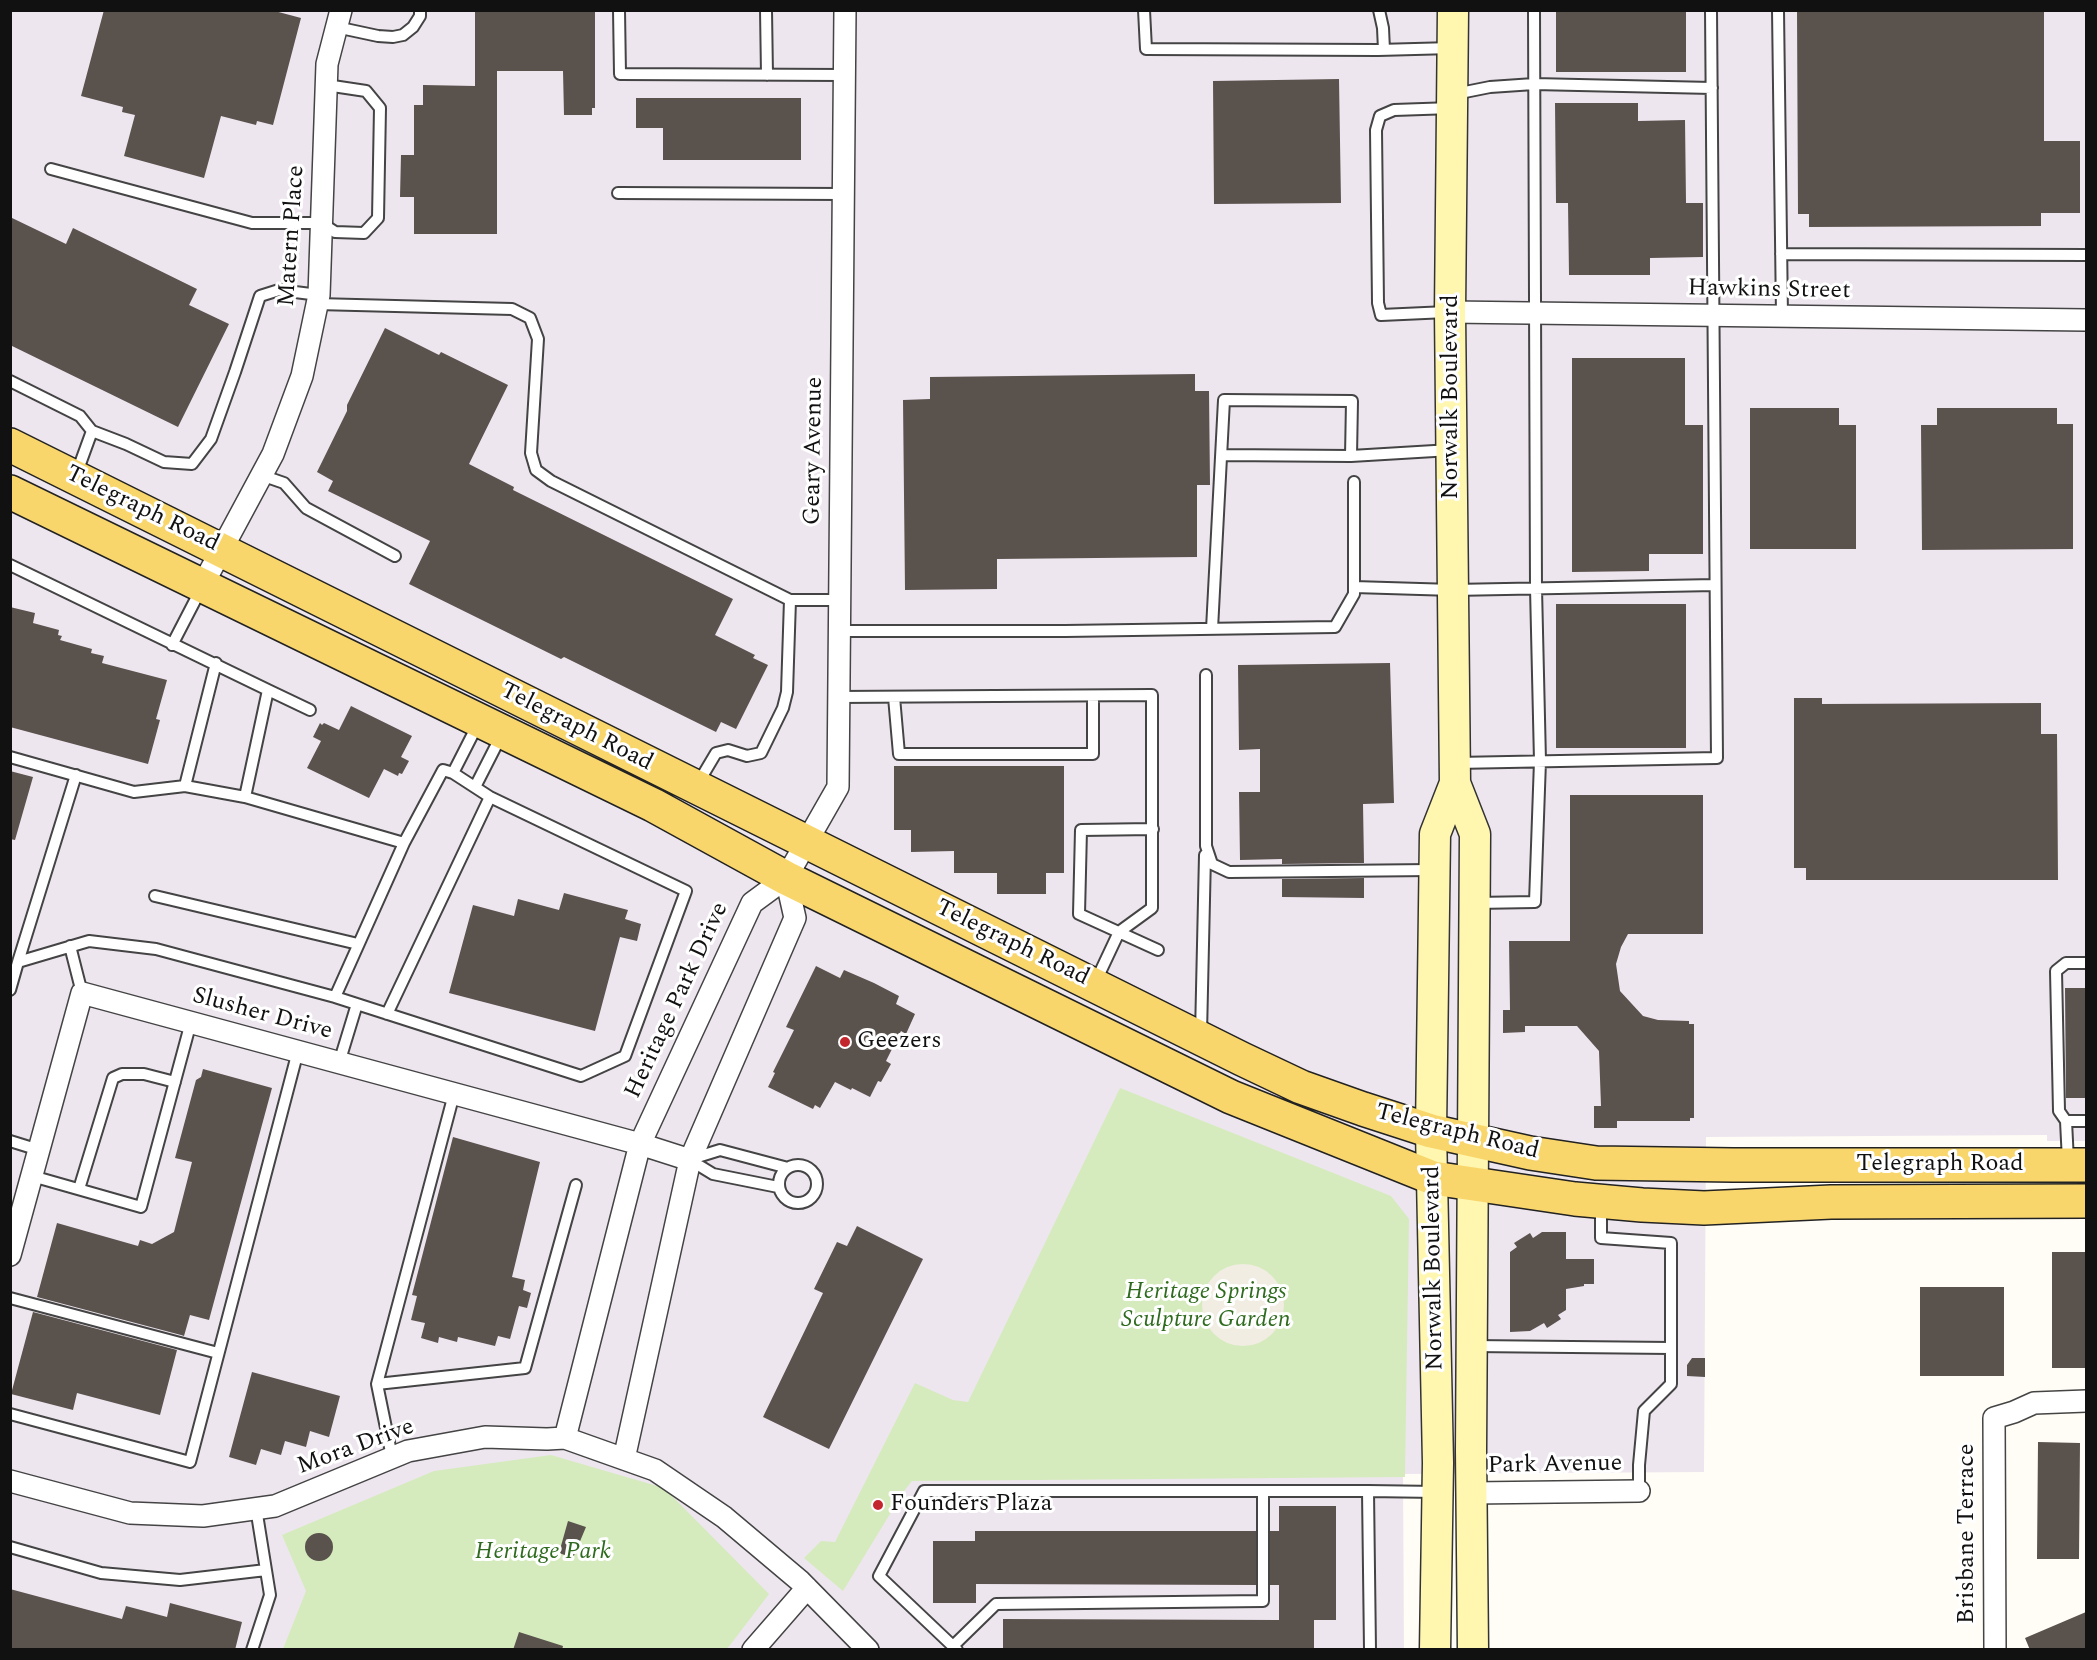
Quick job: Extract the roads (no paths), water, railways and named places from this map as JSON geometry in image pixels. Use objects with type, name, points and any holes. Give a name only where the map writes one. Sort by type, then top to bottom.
[{"type":"main road","name":"Norwalk Boulevard","points":[[1453,10],[1450,312],[1455,773],[1475,834],[1473,1650]]},
{"type":"main road","name":"Telegraph Road","points":[[10,445],[695,788],[1301,1087],[1431,1131],[1530,1153],[1596,1163],[1733,1165],[2026,1183],[2086,1201]]},
{"type":"main road","name":"Telegraph Road","points":[[10,492],[653,805],[786,878],[1231,1097],[1433,1178],[1601,1201],[1704,1208],[1831,1202],[2026,1183],[2077,1165]]},
{"type":"main road","name":"Norwalk Boulevard","points":[[1435,1650],[1438,1492],[1431,1131],[1435,834],[1455,773]]},
{"type":"street","name":"Geary Avenue","points":[[786,878],[838,787],[845,10]]},
{"type":"street","name":"Matern Place","points":[[202,586],[273,454],[302,376],[318,300],[327,64],[339,19]]},
{"type":"street","name":"Hawkins Street","points":[[1450,312],[2086,320]]},
{"type":"street","name":"Heritage Park Drive","points":[[565,1438],[640,1144],[752,903],[786,878]]},
{"type":"street","points":[[624,1459],[690,1160],[795,918],[786,878]]},
{"type":"street","points":[[10,1255],[82,993]]},
{"type":"street","name":"Slusher Drive","points":[[82,993],[640,1144],[690,1160]]},
{"type":"street","name":"Brisbane Terrace","points":[[1995,1650],[1994,1418],[2034,1403],[2086,1401]]},
{"type":"street","name":"Mora Drive","points":[[10,1481],[130,1513],[203,1516],[275,1506],[408,1451],[485,1437],[565,1438],[655,1470],[724,1517],[807,1588],[868,1650]]},
{"type":"street","name":"Park Avenue","points":[[1472,1492],[1639,1491]]},
{"type":"street","points":[[753,1650],[807,1588]]},
{"type":"lane","points":[[339,19],[378,36],[393,37],[403,35],[413,27],[420,16],[420,10]]},
{"type":"lane","points":[[619,10],[620,74],[844,75]]},
{"type":"lane","points":[[766,10],[767,75]]},
{"type":"lane","points":[[1144,10],[1146,49],[1452,48]]},
{"type":"lane","points":[[1379,10],[1384,50]]},
{"type":"lane","points":[[1475,903],[1535,902],[1540,761],[1536,588],[1534,10]]},
{"type":"lane","points":[[1455,773],[1540,761],[1716,758],[1712,10]]},
{"type":"lane","points":[[1779,10],[1782,316]]},
{"type":"lane","points":[[1450,312],[1381,315],[1378,303],[1376,130],[1380,116],[1394,110],[1452,101],[1490,87],[1534,84],[1712,88]]},
{"type":"lane","points":[[51,169],[252,223],[321,223],[335,232],[363,233],[378,218],[380,108],[366,91],[326,85]]},
{"type":"lane","points":[[618,193],[843,194]]},
{"type":"lane","points":[[1781,254],[2086,255]]},
{"type":"lane","points":[[10,381],[80,416],[92,431],[164,462],[192,464],[211,439],[260,296],[279,290],[318,300],[512,309],[530,318],[538,339],[531,453],[536,470],[551,481],[790,600],[840,600]]},
{"type":"lane","points":[[1212,629],[1224,400],[1352,401],[1351,456]]},
{"type":"lane","points":[[75,477],[92,431]]},
{"type":"lane","points":[[1222,455],[1351,456],[1452,450]]},
{"type":"lane","points":[[261,475],[284,483],[306,508],[395,556]]},
{"type":"lane","points":[[839,631],[1335,627],[1354,594],[1354,482]]},
{"type":"lane","points":[[10,565],[310,710]]},
{"type":"lane","points":[[1354,587],[1453,590],[1715,585]]},
{"type":"lane","points":[[172,645],[202,586]]},
{"type":"lane","points":[[695,788],[716,753],[728,750],[747,756],[761,753],[783,708],[787,692],[790,600]]},
{"type":"lane","points":[[185,786],[216,663]]},
{"type":"lane","points":[[1200,1038],[1206,841],[1206,675]]},
{"type":"lane","points":[[245,796],[268,690]]},
{"type":"lane","points":[[894,697],[899,754],[1093,754],[1093,696]]},
{"type":"lane","points":[[838,697],[1152,696],[1152,908],[1119,932],[1094,984]]},
{"type":"lane","points":[[453,773],[491,726]]},
{"type":"lane","points":[[475,787],[491,726]]},
{"type":"lane","points":[[10,757],[135,792],[185,786],[245,796],[404,843]]},
{"type":"lane","points":[[18,962],[89,941],[156,949],[334,997],[581,1076],[625,1056],[686,891],[490,796],[453,773],[443,770],[404,843],[334,997]]},
{"type":"lane","points":[[10,990],[76,775]]},
{"type":"lane","points":[[387,1014],[490,796]]},
{"type":"lane","points":[[1153,829],[1081,830],[1079,914],[1158,950]]},
{"type":"lane","points":[[1206,841],[1212,864],[1229,872],[1435,870]]},
{"type":"lane","points":[[155,896],[358,944]]},
{"type":"lane","points":[[70,946],[82,993]]},
{"type":"lane","points":[[2077,1165],[2067,1120],[2059,1111],[2056,971],[2067,963],[2086,963]]},
{"type":"lane","points":[[339,1063],[357,1004]]},
{"type":"lane","points":[[32,1176],[141,1208],[190,1022]]},
{"type":"lane","points":[[10,1414],[190,1462],[298,1051]]},
{"type":"lane","points":[[79,1190],[113,1078],[122,1074],[144,1074],[175,1082]]},
{"type":"lane","points":[[392,1457],[377,1384],[454,1094]]},
{"type":"lane","points":[[2067,1120],[2086,1121]]},
{"type":"lane","points":[[10,1141],[39,1150]]},
{"type":"lane","points":[[690,1160],[720,1150],[788,1168]]},
{"type":"lane","points":[[690,1160],[713,1174],[778,1187]]},
{"type":"lane","points":[[795,1165],[810,1169],[817,1182],[817,1190],[808,1201],[793,1203],[786,1200],[778,1187],[779,1179],[788,1168],[795,1165]]},
{"type":"lane","points":[[377,1384],[525,1368],[576,1185]]},
{"type":"lane","points":[[1601,1201],[1601,1238],[1671,1243],[1671,1384],[1644,1411],[1639,1491]]},
{"type":"lane","points":[[10,1298],[218,1353]]},
{"type":"lane","points":[[1472,1346],[1671,1348]]},
{"type":"lane","points":[[1263,1491],[1263,1601],[996,1604],[955,1648],[879,1576],[924,1491],[1263,1491],[1368,1491],[1438,1492]]},
{"type":"lane","points":[[1368,1491],[1370,1650]]},
{"type":"lane","points":[[252,1650],[270,1595],[256,1508]]},
{"type":"lane","points":[[10,1547],[101,1573],[180,1580],[266,1570]]},
{"type":"place","name":"Geezers","points":[[845,1042]]},
{"type":"place","name":"Founders Plaza","points":[[878,1505]]},
{"type":"park label","name":"Heritage Springs Sculpture Garden","points":[[1206,1307]]},
{"type":"park label","name":"Heritage Park","points":[[543,1553]]}]
